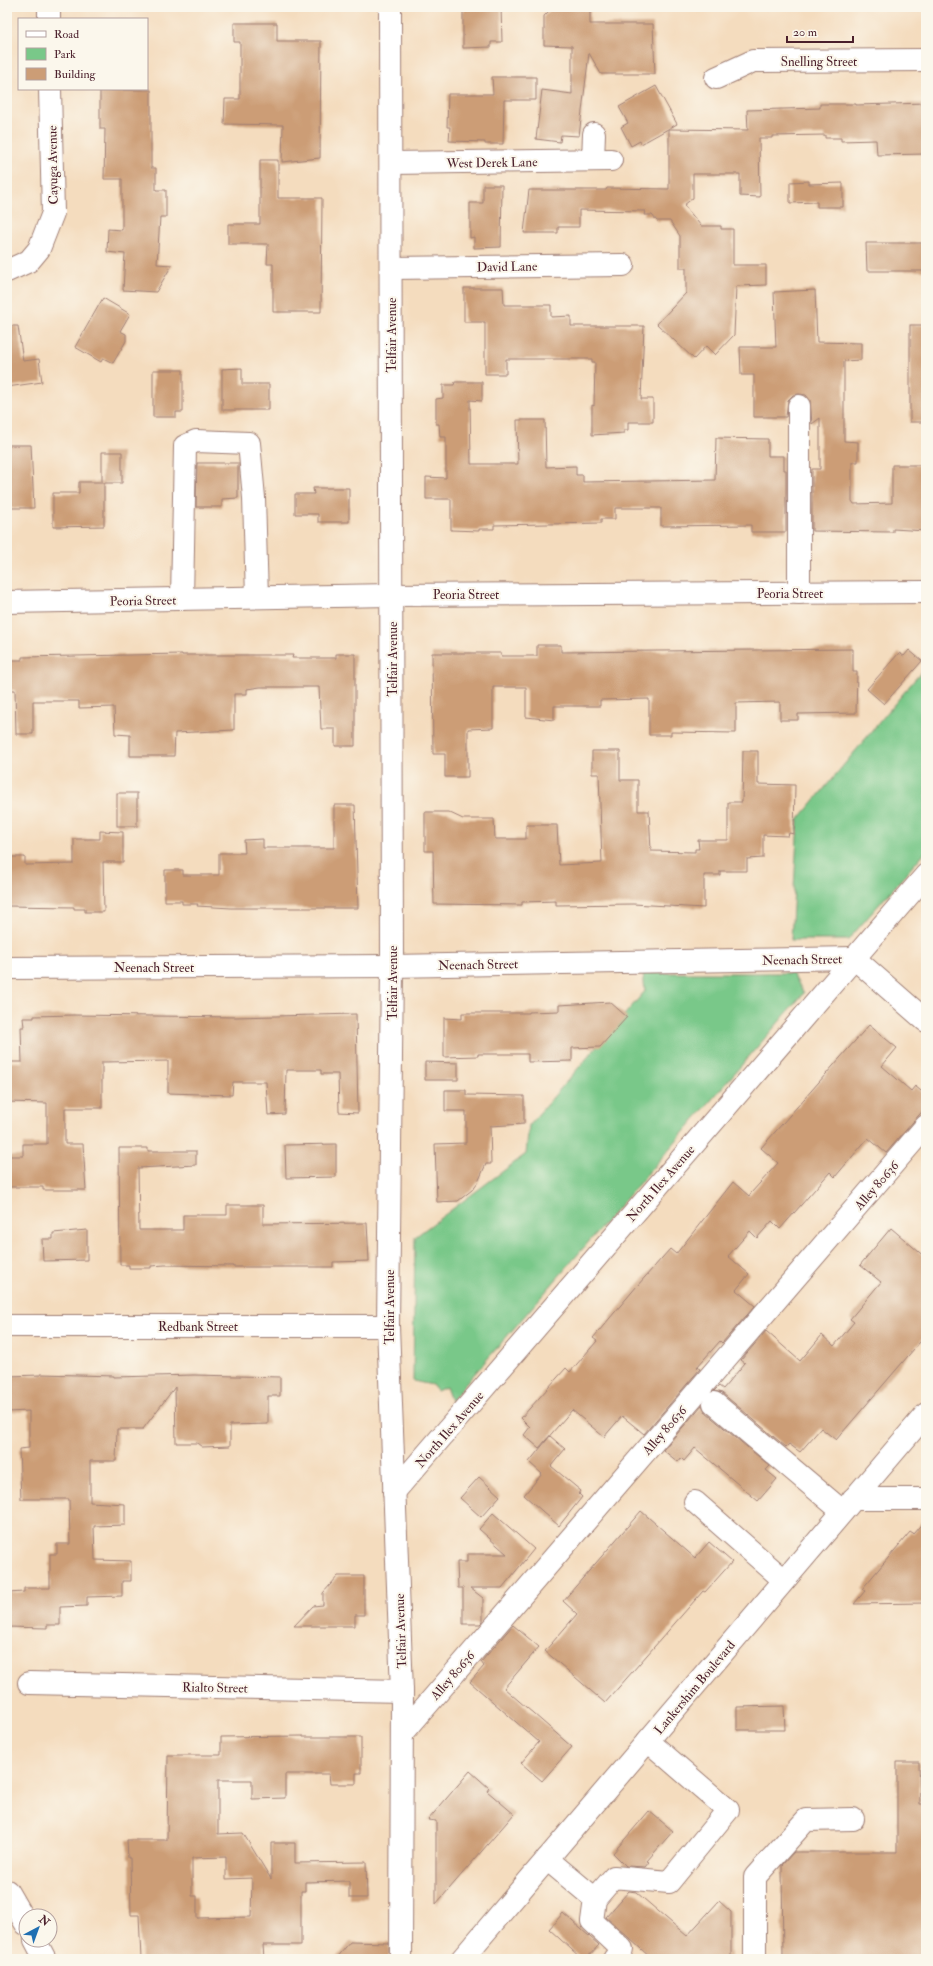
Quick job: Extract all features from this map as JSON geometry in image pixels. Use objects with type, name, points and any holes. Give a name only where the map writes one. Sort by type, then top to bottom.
[{"type":"main road","points":[[49,7],[49,18]]},
{"type":"main road","name":"Telfair Avenue","points":[[390,7],[392,163],[392,966],[388,1326],[402,1691],[401,1959]]},
{"type":"main road","name":"Snelling Street","points":[[716,78],[753,61],[926,60]]},
{"type":"main road","name":"Cayuga Avenue","points":[[8,271],[29,261],[39,249],[53,213],[50,90]]},
{"type":"main road","name":"West Derek Lane","points":[[392,163],[602,160],[594,134]]},
{"type":"main road","name":"David Lane","points":[[391,268],[623,265]]},
{"type":"main road","points":[[799,406],[800,593]]},
{"type":"main road","points":[[182,599],[185,446],[196,441],[249,443],[254,498],[257,597]]},
{"type":"main road","name":"Peoria Street","points":[[7,602],[392,595],[926,592]]},
{"type":"main road","name":"North Ilex Avenue","points":[[394,1492],[926,875]]},
{"type":"main road","name":"Neenach Street","points":[[7,968],[392,966],[854,958],[926,1020]]},
{"type":"main road","name":"Alley 80636","points":[[402,1734],[926,1126]]},
{"type":"main road","name":"Redbank Street","points":[[7,1326],[388,1326]]},
{"type":"main road","points":[[714,1403],[848,1505],[926,1499]]},
{"type":"main road","name":"Lankershim Boulevard","points":[[462,1959],[926,1414]]},
{"type":"main road","points":[[695,1502],[784,1580]]},
{"type":"main road","name":"Rialto Street","points":[[29,1683],[402,1691]]},
{"type":"main road","points":[[614,1959],[622,1949],[592,1921],[596,1900],[614,1877],[669,1882],[728,1810],[648,1741]]},
{"type":"main road","points":[[755,1959],[755,1877],[806,1820],[853,1819]]},
{"type":"main road","points":[[547,1859],[596,1900]]},
{"type":"main road","points":[[7,1891],[18,1910]]},
{"type":"main road","points":[[39,1948],[45,1959]]},
{"type":"green space","points":[[926,666],[926,851],[848,940],[791,940],[798,820]]},
{"type":"green space","points":[[643,973],[792,973],[804,993],[451,1401],[446,1387],[437,1391],[432,1385],[413,1381],[415,1237],[526,1154],[529,1125],[645,991]]},
{"type":"building","points":[[463,7],[501,7],[502,42],[491,42],[491,47],[463,48]]},
{"type":"building","points":[[553,7],[586,7],[586,10],[590,10],[590,24],[653,24],[655,74],[601,74],[589,53],[579,136],[561,135],[560,142],[536,139],[542,90],[572,94],[572,46],[544,45],[544,16]]},
{"type":"building","points":[[234,23],[277,23],[277,41],[321,41],[320,158],[282,162],[283,125],[224,124],[225,99],[240,99],[240,42],[234,42]]},
{"type":"building","points":[[492,77],[536,77],[536,100],[504,100],[503,144],[449,141],[450,127],[447,127],[448,94],[493,94]]},
{"type":"building","points":[[656,86],[677,124],[641,144],[640,141],[631,146],[621,127],[628,123],[619,107]]},
{"type":"building","points":[[100,90],[151,90],[151,168],[156,168],[156,190],[166,190],[166,217],[160,217],[157,264],[172,265],[156,292],[123,290],[125,254],[107,252],[108,229],[122,230],[122,179],[104,179],[105,129],[100,129]]},
{"type":"building","points":[[926,103],[926,154],[877,155],[876,140],[841,141],[841,138],[825,138],[825,135],[772,136],[772,138],[759,138],[760,197],[740,196],[740,174],[693,174],[693,198],[684,205],[701,226],[721,226],[721,229],[733,229],[733,265],[766,265],[766,285],[736,286],[734,335],[715,355],[706,346],[694,359],[657,324],[686,293],[686,268],[680,268],[680,236],[670,221],[657,221],[652,215],[644,215],[645,211],[579,210],[579,227],[558,227],[558,233],[524,233],[529,190],[606,190],[607,188],[669,189],[669,129],[748,130],[747,110],[820,108],[820,104],[856,105]]},
{"type":"building","points":[[260,160],[278,160],[278,198],[322,198],[321,312],[273,312],[273,264],[267,264],[268,244],[228,244],[228,224],[260,224]]},
{"type":"building","points":[[809,181],[809,184],[843,183],[843,207],[817,207],[817,202],[790,203],[790,182]]},
{"type":"building","points":[[483,185],[502,185],[501,247],[474,248],[474,237],[470,238],[470,203],[483,203]]},
{"type":"building","points":[[866,243],[926,243],[926,271],[867,271]]},
{"type":"building","points":[[464,288],[503,288],[504,305],[551,305],[551,317],[571,316],[571,326],[644,326],[641,399],[653,399],[653,422],[628,422],[628,430],[624,430],[624,433],[592,435],[592,405],[594,406],[595,362],[592,362],[592,359],[506,359],[506,374],[485,374],[485,322],[464,322]]},
{"type":"building","points":[[815,290],[817,342],[861,343],[861,360],[844,361],[844,441],[858,442],[858,462],[852,462],[852,501],[854,504],[892,503],[892,465],[926,465],[926,531],[893,529],[893,532],[812,531],[812,469],[820,469],[820,418],[812,424],[810,400],[806,395],[799,394],[793,395],[788,400],[786,417],[754,417],[754,375],[741,375],[740,347],[776,347],[774,292]]},
{"type":"building","points":[[103,298],[130,314],[120,331],[126,334],[126,341],[113,363],[103,358],[101,362],[75,347]]},
{"type":"building","points":[[910,325],[926,325],[926,422],[910,422]]},
{"type":"building","points":[[7,326],[18,326],[23,361],[39,359],[42,382],[7,387]]},
{"type":"building","points":[[242,368],[242,384],[269,384],[269,410],[222,410],[222,369]]},
{"type":"building","points":[[153,370],[183,370],[183,412],[176,412],[176,417],[153,417]]},
{"type":"building","points":[[455,382],[482,382],[482,401],[470,400],[471,464],[518,464],[517,420],[545,420],[546,467],[576,466],[576,475],[583,475],[583,482],[715,480],[716,438],[768,439],[768,456],[784,456],[784,470],[786,470],[786,532],[751,532],[751,525],[661,526],[661,508],[615,508],[615,519],[601,519],[601,523],[494,525],[494,529],[479,529],[479,531],[451,530],[451,499],[426,499],[426,477],[446,478],[446,437],[440,437],[439,424],[436,424],[436,399],[443,398],[443,385],[454,385]]},
{"type":"building","points":[[7,445],[31,445],[34,508],[7,508]]},
{"type":"building","points":[[102,452],[122,452],[122,483],[104,483],[104,526],[53,527],[53,493],[79,493],[79,482],[102,482]]},
{"type":"building","points":[[197,463],[238,463],[238,498],[222,499],[222,507],[196,507]]},
{"type":"building","points":[[313,488],[349,488],[349,522],[318,522],[318,514],[295,514],[295,494],[314,494]]},
{"type":"building","points":[[537,645],[561,645],[561,652],[853,649],[853,672],[857,672],[856,713],[798,714],[798,720],[780,720],[780,702],[736,703],[736,733],[671,732],[671,735],[649,735],[649,699],[600,700],[600,706],[554,706],[554,720],[526,717],[526,687],[493,687],[493,728],[468,729],[468,777],[445,777],[445,754],[433,754],[432,653],[501,653],[501,656],[537,656]]},
{"type":"building","points":[[909,650],[922,661],[884,704],[867,689],[899,653],[904,656]]},
{"type":"building","points":[[182,654],[293,655],[292,658],[336,658],[336,654],[355,654],[355,746],[335,746],[335,729],[321,729],[319,687],[260,687],[247,689],[247,694],[234,694],[234,730],[175,733],[174,756],[130,756],[130,735],[115,734],[114,707],[79,708],[79,701],[33,701],[33,734],[16,734],[15,690],[7,690],[7,660],[22,660],[22,657]]},
{"type":"building","points":[[592,751],[620,751],[620,780],[638,780],[638,811],[649,811],[651,851],[695,852],[695,849],[699,849],[698,840],[728,840],[728,802],[742,802],[743,751],[758,751],[758,784],[795,785],[794,834],[789,833],[788,836],[763,835],[763,858],[747,859],[747,871],[720,871],[720,875],[704,875],[704,908],[633,904],[556,905],[556,901],[522,902],[522,905],[434,904],[433,851],[425,851],[425,812],[448,812],[463,819],[494,819],[495,839],[526,839],[526,825],[557,825],[559,865],[602,863],[599,774],[592,774]]},
{"type":"building","points":[[117,793],[137,793],[137,826],[117,826]]},
{"type":"building","points":[[334,805],[355,805],[358,908],[231,908],[197,906],[198,904],[182,904],[182,901],[165,901],[165,870],[183,870],[183,875],[219,875],[219,853],[245,853],[244,840],[263,839],[263,848],[334,848]]},
{"type":"building","points":[[100,831],[123,832],[123,862],[103,862],[104,912],[85,912],[85,909],[74,909],[74,907],[7,906],[7,857],[25,857],[25,865],[74,864],[74,839],[100,839]]},
{"type":"building","points":[[610,1002],[627,1017],[600,1047],[572,1048],[572,1061],[528,1062],[528,1054],[478,1054],[478,1056],[444,1057],[444,1018],[462,1019],[462,1013],[529,1013],[559,1011],[559,1005]]},
{"type":"building","points":[[356,1014],[358,1113],[339,1112],[338,1074],[321,1074],[321,1070],[286,1070],[285,1114],[268,1115],[266,1082],[233,1082],[232,1095],[168,1093],[168,1061],[102,1062],[102,1108],[65,1108],[65,1144],[83,1144],[86,1190],[43,1190],[43,1187],[7,1187],[7,1156],[23,1156],[23,1144],[47,1144],[47,1103],[7,1102],[7,1062],[22,1062],[21,1027],[24,1027],[23,1018],[34,1018],[34,1016],[73,1015],[236,1017]]},
{"type":"building","points":[[869,1025],[897,1048],[882,1066],[911,1091],[915,1086],[926,1095],[926,1107],[886,1153],[868,1138],[835,1177],[830,1172],[780,1229],[772,1221],[757,1238],[750,1231],[728,1256],[749,1274],[736,1290],[755,1306],[722,1343],[720,1341],[697,1367],[700,1369],[644,1434],[622,1416],[604,1437],[572,1410],[539,1448],[524,1435],[530,1427],[521,1418],[566,1368],[570,1372],[597,1341],[593,1338],[670,1249],[676,1254],[733,1182],[749,1196],[778,1163],[761,1148]]},
{"type":"building","points":[[425,1062],[458,1063],[458,1080],[425,1080]]},
{"type":"building","points":[[445,1090],[466,1090],[466,1095],[524,1096],[524,1124],[490,1126],[491,1164],[486,1164],[478,1182],[472,1190],[458,1201],[437,1202],[435,1144],[466,1143],[466,1111],[445,1111]]},
{"type":"building","points":[[336,1144],[336,1177],[286,1178],[285,1145]]},
{"type":"building","points":[[119,1148],[148,1148],[148,1151],[196,1151],[196,1165],[138,1168],[139,1230],[183,1230],[183,1215],[227,1215],[227,1205],[263,1205],[263,1224],[367,1223],[369,1261],[333,1262],[333,1267],[165,1265],[151,1266],[151,1268],[129,1268],[129,1265],[120,1265]]},
{"type":"building","points":[[891,1228],[926,1258],[926,1335],[836,1440],[821,1428],[800,1452],[789,1444],[786,1447],[722,1393],[714,1391],[719,1386],[723,1389],[745,1363],[741,1360],[766,1331],[800,1361],[822,1335],[834,1346],[854,1322],[850,1319],[881,1282],[860,1265]]},
{"type":"building","points":[[87,1230],[87,1260],[43,1261],[42,1239],[53,1239],[53,1233]]},
{"type":"building","points":[[41,1374],[114,1377],[194,1375],[280,1377],[280,1396],[268,1396],[268,1424],[230,1425],[230,1446],[202,1447],[197,1443],[176,1443],[175,1387],[143,1429],[117,1429],[116,1461],[90,1461],[90,1502],[125,1504],[125,1525],[94,1526],[95,1560],[131,1561],[131,1581],[122,1581],[122,1596],[87,1597],[87,1606],[60,1607],[60,1625],[47,1625],[47,1628],[7,1627],[7,1593],[24,1592],[24,1588],[50,1588],[50,1554],[57,1554],[57,1544],[70,1544],[69,1499],[21,1499],[19,1449],[29,1448],[29,1411],[7,1412],[7,1376]]},
{"type":"building","points":[[702,1405],[706,1413],[770,1466],[766,1470],[777,1479],[758,1501],[695,1448],[684,1461],[681,1458],[678,1462],[663,1450]]},
{"type":"building","points":[[550,1436],[565,1449],[551,1466],[581,1491],[579,1494],[582,1497],[559,1526],[524,1495],[542,1474],[529,1462]]},
{"type":"building","points":[[479,1477],[500,1496],[481,1517],[460,1498]]},
{"type":"building","points":[[641,1511],[695,1558],[709,1542],[732,1562],[705,1592],[703,1591],[605,1703],[545,1651],[577,1614],[563,1601]]},
{"type":"building","points":[[493,1513],[534,1549],[502,1588],[470,1588],[483,1598],[483,1621],[480,1624],[463,1624],[463,1588],[458,1588],[457,1562],[467,1562],[467,1554],[507,1554],[479,1529]]},
{"type":"building","points":[[926,1519],[926,1603],[854,1604],[865,1591],[862,1589],[910,1532],[913,1534]]},
{"type":"building","points":[[338,1576],[364,1576],[364,1615],[355,1615],[355,1626],[294,1626],[313,1606],[323,1605],[323,1593]]},
{"type":"building","points":[[513,1625],[539,1647],[504,1688],[572,1747],[542,1781],[521,1763],[539,1742],[470,1682],[484,1666],[481,1662]]},
{"type":"building","points":[[784,1706],[785,1730],[737,1730],[737,1707]]},
{"type":"building","points":[[221,1737],[361,1737],[361,1773],[356,1773],[356,1784],[330,1784],[329,1774],[285,1774],[285,1798],[252,1799],[252,1780],[218,1780],[218,1834],[243,1833],[271,1879],[271,1843],[295,1843],[295,1863],[366,1862],[367,1898],[349,1898],[349,1881],[305,1882],[305,1891],[301,1891],[301,1945],[263,1945],[264,1959],[141,1959],[139,1915],[131,1915],[130,1858],[128,1858],[127,1840],[167,1840],[168,1755],[221,1755]],"holes":[[[226,1857],[226,1879],[252,1878],[251,1917],[197,1918],[197,1896],[192,1896],[192,1858]]]},
{"type":"building","points":[[897,1762],[919,1762],[920,1804],[926,1804],[926,1959],[783,1959],[782,1865],[794,1852],[897,1852]]},
{"type":"building","points":[[470,1771],[489,1788],[487,1791],[514,1814],[436,1904],[436,1821],[428,1820]]},
{"type":"building","points":[[649,1811],[673,1831],[647,1861],[649,1862],[645,1867],[626,1866],[613,1853]]},
{"type":"building","points":[[629,1891],[636,1892],[687,1936],[719,1901],[731,1912],[731,1959],[652,1959],[606,1917]]},
{"type":"building","points":[[563,1913],[599,1945],[586,1959],[582,1959],[549,1929]]},
{"type":"building","points":[[350,1942],[389,1943],[389,1959],[336,1959]]}]
